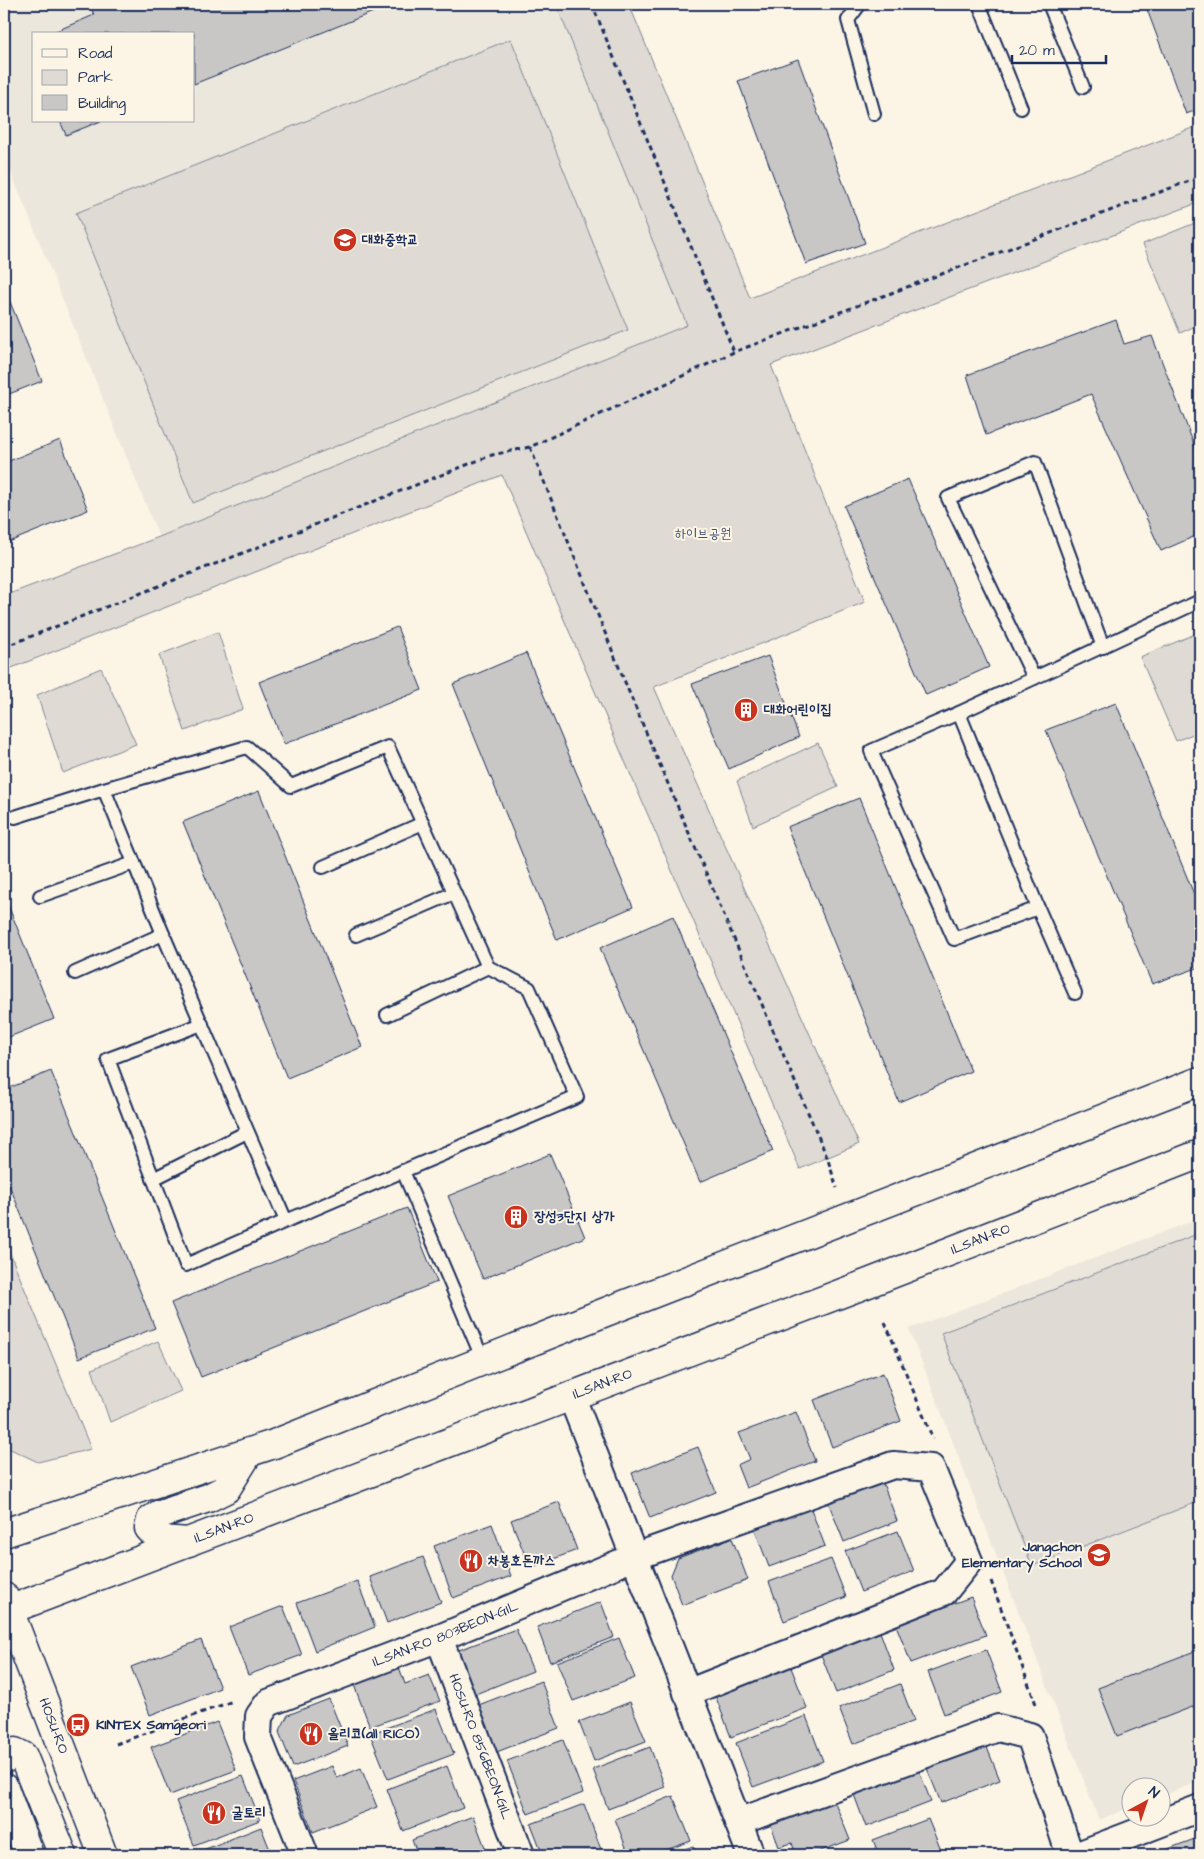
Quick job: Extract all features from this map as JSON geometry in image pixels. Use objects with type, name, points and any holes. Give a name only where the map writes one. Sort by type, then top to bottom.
[{"type":"main road","points":[[4,1533],[274,1444],[483,1360],[1200,1081]]},
{"type":"main road","name":"ILSAN-RO","points":[[5,1605],[189,1542],[871,1282],[1200,1154]]},
{"type":"main road","points":[[189,1542],[162,1540],[155,1536],[149,1528],[151,1520],[160,1514],[208,1498],[226,1489],[249,1452]]},
{"type":"main road","name":"HOSU-RO","points":[[5,1605],[103,1855]]},
{"type":"main road","points":[[4,1759],[7,1755],[15,1752],[23,1756],[63,1855]]},
{"type":"main road","points":[[4,1788],[29,1855]]},
{"type":"street","points":[[571,1395],[751,1855]]},
{"type":"street","name":"ILSAN-RO 803BEON-GIL","points":[[260,1716],[268,1703],[439,1638],[634,1557],[893,1465],[931,1468],[969,1561],[944,1592],[687,1693]]},
{"type":"street","name":"HOSU-RO 856BEON-GIL","points":[[439,1638],[521,1855]]},
{"type":"street","points":[[260,1716],[258,1737],[305,1855]]},
{"type":"street","points":[[738,1822],[998,1728],[1030,1736],[1070,1855]]},
{"type":"street","points":[[1078,1855],[1118,1848],[1200,1808]]},
{"type":"lane","points":[[860,4],[848,20],[874,114]]},
{"type":"lane","points":[[979,4],[1021,108]]},
{"type":"lane","points":[[1049,4],[1083,87]]},
{"type":"lane","points":[[1034,678],[948,498],[1035,462],[1102,646]]},
{"type":"lane","points":[[1038,908],[954,939],[871,751],[959,713],[1200,601]]},
{"type":"lane","points":[[959,713],[1038,908],[1075,993]]},
{"type":"lane","points":[[15,817],[247,747],[291,786],[388,747],[488,967],[529,988],[577,1097],[186,1265],[108,1059],[202,1024]]},
{"type":"lane","points":[[104,789],[163,934],[286,1221]]},
{"type":"lane","points":[[323,867],[423,823]]},
{"type":"lane","points":[[40,896],[134,862]]},
{"type":"lane","points":[[356,935],[454,893]]},
{"type":"lane","points":[[74,973],[163,934]]},
{"type":"lane","points":[[387,1015],[488,967]]},
{"type":"lane","points":[[153,1179],[247,1132]]},
{"type":"lane","points":[[403,1171],[483,1360]]},
{"type":"path","points":[[592,4],[734,352]]},
{"type":"path","points":[[4,647],[492,455],[530,447],[734,352],[1200,177]]},
{"type":"path","points":[[530,447],[632,697],[827,1157],[837,1188]]},
{"type":"path","points":[[116,1744],[235,1701],[260,1716]]},
{"type":"shaded area","name":"대화중학교","points":[[4,4],[556,4],[687,325],[159,537],[4,155]]},
{"type":"shaded area","name":"Jangchon Elementary School","points":[[1200,1218],[1200,1781],[1172,1792],[1172,1776],[1122,1776],[1122,1811],[1099,1820],[909,1329]]},
{"type":"green space","name":"하이브공원","points":[[556,4],[629,4],[750,298],[1200,125],[1200,202],[771,365],[865,602],[654,687],[859,1144],[800,1169],[502,475],[4,671],[4,596],[159,537],[687,325]]},
{"type":"green space","name":"대화중학교","points":[[511,39],[628,330],[193,503],[76,213]]},
{"type":"green space","points":[[1200,221],[1200,324],[1180,333],[1143,244]]},
{"type":"green space","points":[[218,632],[243,709],[185,731],[159,655]]},
{"type":"green space","points":[[1200,632],[1200,731],[1176,741],[1140,657]]},
{"type":"green space","points":[[101,668],[136,744],[63,773],[37,695]]},
{"type":"green space","points":[[818,743],[838,787],[753,826],[737,781]]},
{"type":"green space","points":[[1200,1233],[1200,1501],[1032,1566],[941,1333]]},
{"type":"green space","points":[[4,1239],[91,1449],[38,1462],[4,1446]]},
{"type":"green space","points":[[158,1341],[181,1391],[110,1422],[92,1369]]},
{"type":"building","points":[[90,4],[393,4],[195,84],[195,32],[54,32],[94,15]]},
{"type":"building","points":[[1145,4],[1200,4],[1200,109],[1186,114]]},
{"type":"building","points":[[798,59],[865,243],[806,264],[738,81]]},
{"type":"building","points":[[60,122],[98,122],[66,135]]},
{"type":"building","points":[[4,287],[42,381],[4,396]]},
{"type":"building","points":[[1116,320],[1124,344],[1152,336],[1200,460],[1200,534],[1161,551],[1091,394],[986,435],[967,375]]},
{"type":"building","points":[[60,440],[88,510],[4,544],[4,463]]},
{"type":"building","points":[[908,479],[989,667],[926,695],[844,506]]},
{"type":"building","points":[[397,627],[422,690],[284,744],[259,682]]},
{"type":"building","points":[[526,653],[633,907],[557,940],[453,684]]},
{"type":"building","name":"대화어린이집","points":[[768,656],[799,737],[729,769],[692,684]]},
{"type":"building","points":[[1116,703],[1200,909],[1200,967],[1152,984],[1046,730]]},
{"type":"building","points":[[259,791],[362,1047],[287,1078],[183,822]]},
{"type":"building","points":[[859,798],[971,1071],[899,1102],[787,827]]},
{"type":"building","points":[[4,895],[54,1019],[4,1039]]},
{"type":"building","points":[[673,916],[773,1151],[700,1182],[600,948]]},
{"type":"building","points":[[51,1071],[155,1328],[79,1358],[4,1172],[4,1090]]},
{"type":"building","name":"장성3단지 상가","points":[[550,1154],[585,1237],[483,1279],[448,1196]]},
{"type":"building","points":[[407,1208],[437,1282],[201,1377],[171,1303]]},
{"type":"building","points":[[883,1373],[901,1421],[832,1447],[814,1400]]},
{"type":"building","points":[[796,1412],[815,1461],[746,1488],[737,1465],[750,1459],[739,1433]]},
{"type":"building","points":[[698,1447],[716,1492],[650,1518],[632,1473]]},
{"type":"building","points":[[881,1478],[897,1521],[844,1542],[827,1499]]},
{"type":"building","points":[[559,1502],[577,1550],[530,1568],[511,1520]]},
{"type":"building","points":[[809,1504],[825,1546],[769,1567],[753,1525]]},
{"type":"building","points":[[492,1524],[511,1576],[453,1598],[434,1546]]},
{"type":"building","points":[[898,1531],[914,1571],[861,1592],[845,1551]]},
{"type":"building","points":[[732,1538],[748,1580],[682,1605],[671,1575],[678,1558]]},
{"type":"building","points":[[423,1557],[441,1602],[387,1623],[370,1577]]},
{"type":"building","points":[[831,1559],[846,1597],[784,1621],[769,1582]]},
{"type":"building","points":[[357,1581],[375,1627],[315,1651],[297,1603]]},
{"type":"building","points":[[971,1597],[986,1635],[911,1663],[896,1625]]},
{"type":"building","points":[[601,1602],[614,1637],[550,1662],[537,1627]]},
{"type":"building","points":[[283,1606],[302,1655],[248,1675],[229,1627]]},
{"type":"building","points":[[516,1629],[533,1671],[473,1695],[456,1651]]},
{"type":"building","points":[[879,1629],[894,1670],[836,1693],[820,1652]]},
{"type":"building","points":[[619,1638],[635,1678],[573,1701],[557,1662]]},
{"type":"building","points":[[201,1640],[220,1688],[150,1715],[131,1667]]},
{"type":"building","points":[[1200,1649],[1200,1704],[1117,1736],[1098,1688]]},
{"type":"building","points":[[986,1650],[1002,1692],[944,1714],[928,1672]]},
{"type":"building","points":[[790,1665],[807,1708],[731,1737],[715,1695]]},
{"type":"building","points":[[399,1667],[405,1684],[429,1675],[440,1701],[370,1727],[354,1685]]},
{"type":"building","points":[[541,1681],[559,1728],[494,1753],[476,1706]]},
{"type":"building","points":[[900,1684],[914,1721],[853,1744],[839,1708]]},
{"type":"building","points":[[329,1699],[348,1746],[293,1767],[279,1732],[288,1715]]},
{"type":"building","points":[[630,1702],[646,1741],[594,1761],[579,1722]]},
{"type":"building","points":[[436,1709],[454,1754],[388,1779],[370,1734]]},
{"type":"building","points":[[806,1716],[823,1761],[753,1787],[736,1743]]},
{"type":"building","points":[[217,1722],[236,1770],[170,1795],[151,1747]]},
{"type":"building","points":[[563,1740],[583,1793],[528,1814],[507,1761]]},
{"type":"building","points":[[984,1740],[1000,1780],[941,1803],[925,1763]]},
{"type":"building","points":[[650,1747],[665,1787],[608,1809],[593,1769]]},
{"type":"building","points":[[332,1766],[337,1778],[361,1768],[377,1807],[313,1832],[293,1781]]},
{"type":"building","points":[[447,1766],[463,1808],[403,1831],[387,1789]]},
{"type":"building","points":[[918,1768],[931,1802],[866,1827],[853,1792]]},
{"type":"building","points":[[243,1776],[260,1820],[194,1845],[176,1801]]},
{"type":"building","points":[[673,1796],[691,1841],[652,1855],[629,1855],[615,1819]]},
{"type":"building","points":[[834,1800],[850,1840],[810,1855],[796,1855],[792,1843],[779,1847],[771,1825]]},
{"type":"building","points":[[584,1804],[602,1852],[593,1855],[543,1855],[531,1824]]},
{"type":"building","points":[[473,1816],[488,1855],[418,1855],[412,1840]]},
{"type":"building","points":[[928,1819],[943,1855],[879,1855],[873,1840]]},
{"type":"building","points":[[261,1827],[272,1855],[199,1855],[198,1852]]},
{"type":"building","points":[[1200,1837],[1200,1855],[1155,1855],[1157,1853]]},
{"type":"building","points":[[693,1846],[697,1855],[669,1855]]},
{"type":"place","name":"대화중학교","points":[[345,240]]},
{"type":"place","name":"대화어린이집","points":[[746,710]]},
{"type":"place","name":"장성3단지 상가","points":[[516,1217]]},
{"type":"place","name":"Jangchon Elementary School","points":[[1099,1555]]},
{"type":"place","name":"차봉호돈까스","points":[[471,1561]]},
{"type":"place","name":"KINTEX Samgeori","points":[[78,1725]]},
{"type":"place","name":"올리코(all RICO)","points":[[311,1734]]},
{"type":"place","name":"굴토리","points":[[214,1813]]}]
